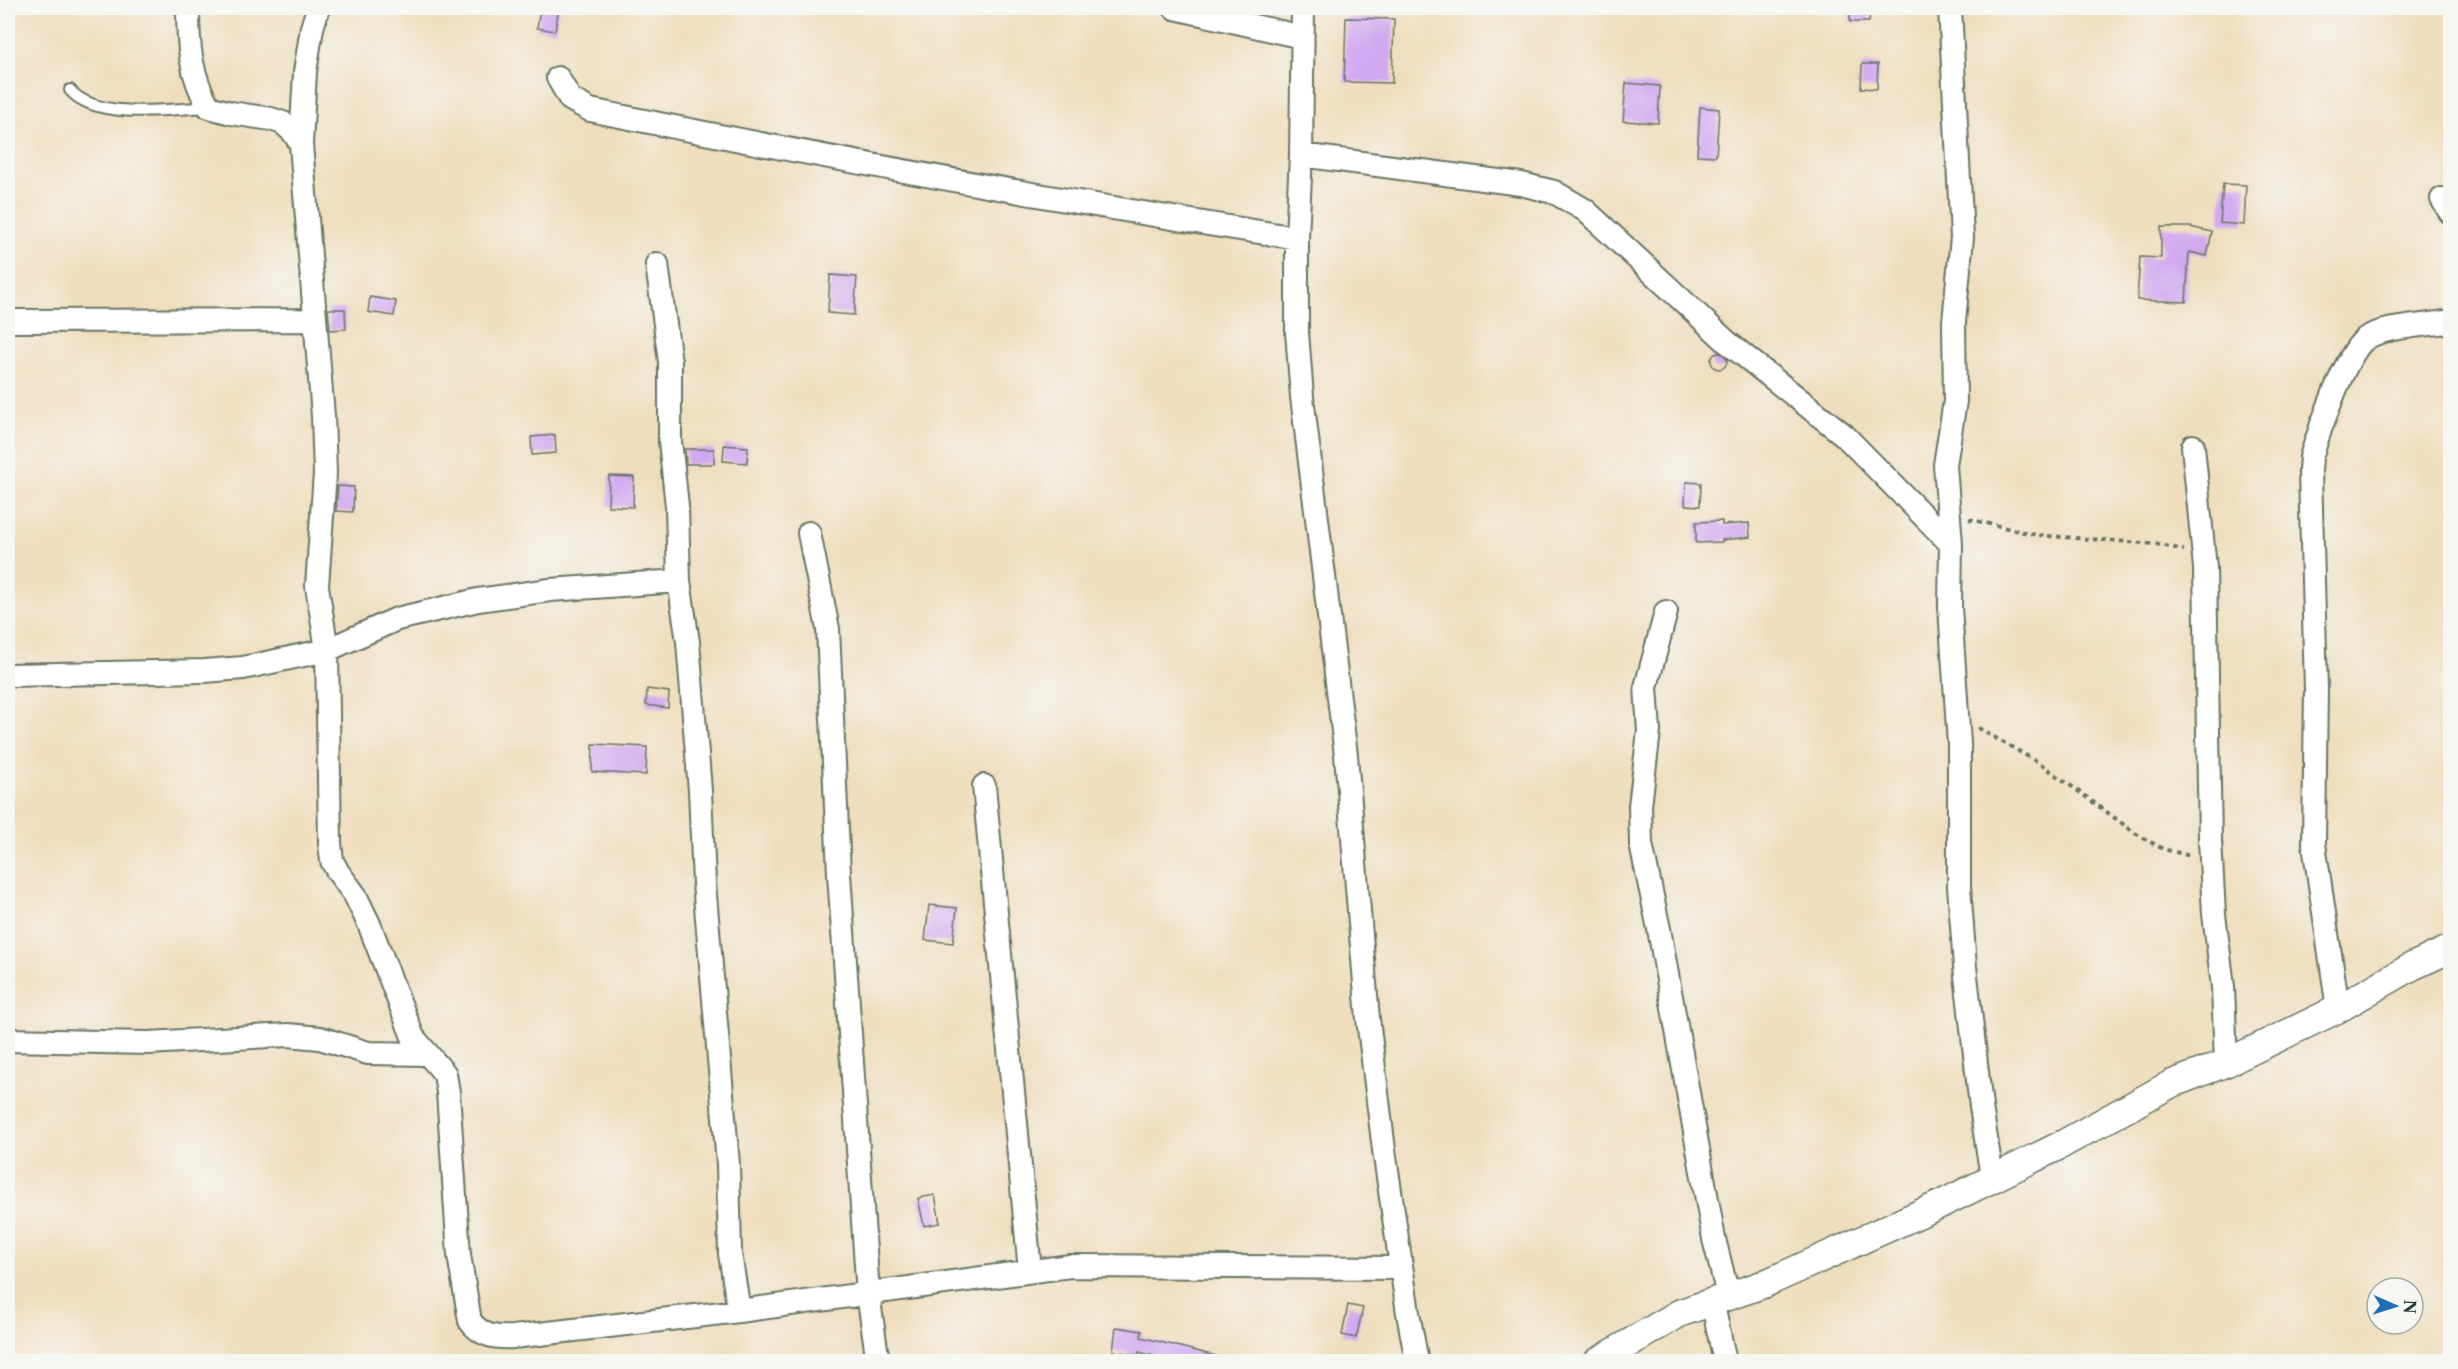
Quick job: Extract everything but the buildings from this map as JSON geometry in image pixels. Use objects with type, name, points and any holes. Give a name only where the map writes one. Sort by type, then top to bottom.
[{"type":"street","points":[[188,8],[189,51],[193,72],[209,107],[283,123],[301,144]]},
{"type":"street","points":[[318,8],[312,28],[305,72],[301,144],[313,320],[323,416],[325,473],[317,586],[327,650],[330,843],[333,861],[355,895],[364,914],[413,1037],[445,1074],[459,1255],[470,1321],[476,1329],[489,1336],[513,1337],[739,1311],[1070,1266],[1401,1268]]},
{"type":"street","points":[[1175,8],[1302,37]]},
{"type":"street","points":[[1303,8],[1301,155],[1297,238],[1297,332],[1302,397],[1346,755],[1368,1019],[1401,1268],[1418,1362]]},
{"type":"street","points":[[1950,8],[1962,237],[1954,322],[1955,401],[1945,465],[1951,544],[1950,607],[1957,716],[1959,886],[1981,1107],[1992,1177]]},
{"type":"street","points":[[558,78],[570,99],[590,110],[1130,212],[1297,238]]},
{"type":"street","points":[[1301,155],[1521,184],[1554,192],[1585,210],[1727,342],[1844,435],[1951,544]]},
{"type":"street","points":[[657,264],[670,362],[670,441],[677,506],[679,581],[688,642],[700,791],[704,883],[728,1164],[730,1254],[739,1311]]},
{"type":"street","points":[[8,321],[313,320]]},
{"type":"street","points":[[2337,1009],[2314,844],[2316,689],[2311,457],[2343,374],[2353,353],[2365,339],[2383,332],[2451,321]]},
{"type":"street","points":[[2193,446],[2204,556],[2211,859],[2214,914],[2223,987],[2226,1064]]},
{"type":"street","points":[[809,533],[828,629],[839,874],[868,1294],[878,1362]]},
{"type":"street","points":[[8,675],[204,671],[243,668],[327,650],[397,619],[478,600],[550,590],[679,581]]},
{"type":"street","points":[[1666,612],[1646,687],[1649,731],[1640,806],[1641,843],[1659,929],[1714,1239],[1725,1362]]},
{"type":"street","points":[[984,786],[1030,1272]]},
{"type":"street","points":[[1597,1362],[1651,1328],[1680,1313],[1764,1284],[1939,1205],[2059,1146],[2170,1084],[2226,1064],[2451,949]]},
{"type":"street","points":[[8,1040],[148,1043],[288,1035],[320,1038],[368,1053],[426,1054]]},
{"type":"lane","points":[[70,90],[78,99],[92,105],[115,109],[165,110],[209,107]]},
{"type":"path","points":[[1949,514],[2036,535],[2174,546],[2204,556]]},
{"type":"path","points":[[1957,716],[2041,764],[2138,835],[2163,849],[2182,855],[2211,859]]}]
